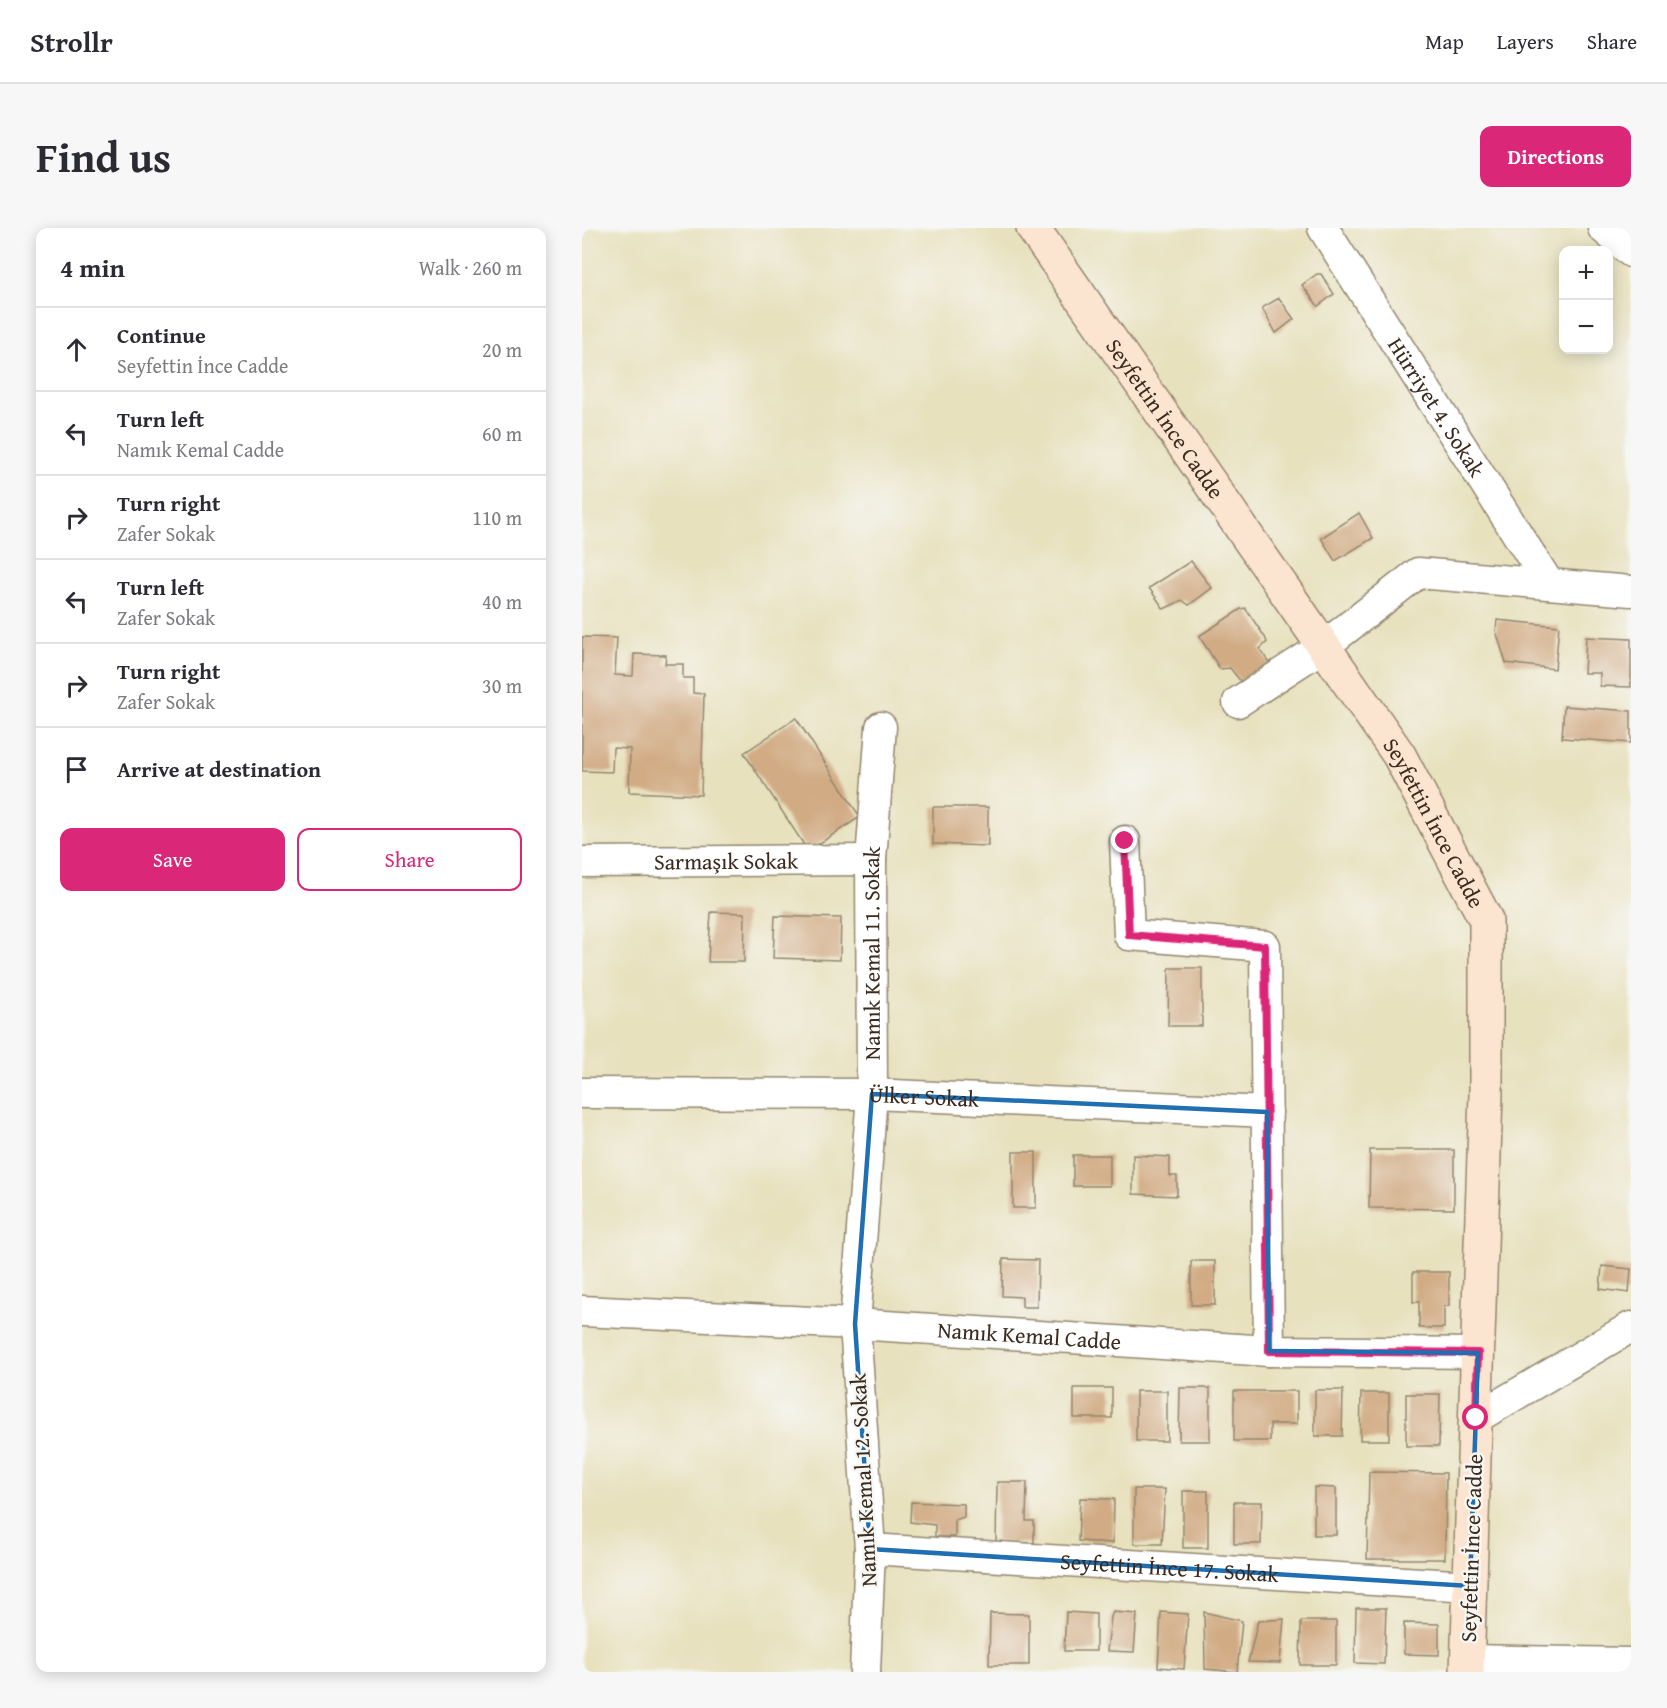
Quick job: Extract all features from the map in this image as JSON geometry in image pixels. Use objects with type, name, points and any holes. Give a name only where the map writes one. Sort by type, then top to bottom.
[{"type":"main road","name":"Seyfettin İnce Cadde","points":[[1033,228],[1399,755],[1486,920],[1486,1094],[1468,1666]]},
{"type":"street","name":"Hürriyet 4. Sokak","points":[[1323,228],[1549,584]]},
{"type":"street","points":[[1603,228],[1631,252]]},
{"type":"street","points":[[1238,702],[1324,646],[1418,573],[1631,591]]},
{"type":"street","name":"Namık Kemal 11. Sokak","points":[[855,1324],[872,1094],[871,860],[881,727]]},
{"type":"street","points":[[1125,841],[1129,935],[1265,946],[1269,1351]]},
{"type":"street","name":"Sarmaşık Sokak","points":[[582,862],[871,860]]},
{"type":"street","name":"Ülker Sokak","points":[[582,1093],[872,1094],[1267,1112]]},
{"type":"street","name":"Namık Kemal Cadde","points":[[582,1311],[855,1324],[1269,1351],[1478,1353]]},
{"type":"street","name":"Namık Kemal 12. Sokak","points":[[855,1324],[870,1549],[865,1672]]},
{"type":"street","points":[[1476,1418],[1631,1327]]},
{"type":"street","name":"Seyfettin İnce 17. Sokak","points":[[870,1549],[1470,1586]]},
{"type":"street","points":[[1468,1666],[1631,1663]]},
{"type":"highlighted area","points":[[872,1094],[1267,1112],[1269,1351],[1478,1353],[1470,1586],[870,1549],[855,1324]]},
{"type":"building","points":[[1317,274],[1321,274],[1334,294],[1318,306],[1302,285]]},
{"type":"building","points":[[1279,298],[1294,319],[1276,333],[1262,308]]},
{"type":"building","points":[[1359,513],[1373,538],[1335,561],[1321,538]]},
{"type":"building","points":[[1191,561],[1212,588],[1189,605],[1182,600],[1164,609],[1149,588]]},
{"type":"building","points":[[1245,608],[1265,637],[1267,642],[1260,649],[1270,664],[1242,683],[1230,668],[1220,669],[1199,636]]},
{"type":"building","points":[[1497,620],[1559,626],[1555,669],[1506,663],[1496,631]]},
{"type":"building","points":[[582,637],[617,638],[615,675],[633,676],[634,654],[666,655],[665,664],[683,664],[683,678],[693,678],[693,693],[704,694],[701,795],[629,792],[630,749],[613,748],[612,772],[582,771]]},
{"type":"building","points":[[1586,637],[1631,639],[1631,687],[1600,686],[1600,673],[1584,673]]},
{"type":"building","points":[[1564,706],[1631,711],[1631,743],[1562,738]]},
{"type":"building","points":[[796,718],[860,817],[808,851],[744,753]]},
{"type":"building","points":[[933,807],[988,807],[988,846],[933,844]]},
{"type":"building","points":[[711,912],[745,913],[744,962],[708,962]]},
{"type":"building","points":[[775,916],[841,918],[840,960],[773,958]]},
{"type":"building","points":[[1169,968],[1202,968],[1202,1026],[1168,1026]]},
{"type":"building","points":[[1370,1150],[1454,1150],[1454,1209],[1369,1208]]},
{"type":"building","points":[[1013,1152],[1036,1152],[1036,1208],[1013,1208]]},
{"type":"building","points":[[1073,1155],[1110,1155],[1110,1186],[1073,1186]]},
{"type":"building","points":[[1133,1155],[1170,1157],[1170,1176],[1177,1176],[1177,1196],[1133,1194]]},
{"type":"building","points":[[1003,1259],[1038,1260],[1037,1307],[1022,1307],[1022,1297],[1002,1296]]},
{"type":"building","points":[[1191,1261],[1215,1261],[1215,1305],[1191,1305]]},
{"type":"building","points":[[1602,1266],[1631,1269],[1629,1293],[1600,1289]]},
{"type":"building","points":[[1413,1272],[1449,1272],[1449,1306],[1444,1306],[1444,1328],[1419,1328],[1419,1302],[1413,1302]]},
{"type":"building","points":[[1074,1388],[1112,1388],[1112,1418],[1074,1418]]},
{"type":"building","points":[[1180,1388],[1210,1388],[1210,1441],[1179,1441]]},
{"type":"building","points":[[1315,1390],[1343,1390],[1342,1436],[1315,1436]]},
{"type":"building","points":[[1136,1391],[1167,1391],[1167,1441],[1136,1441]]},
{"type":"building","points":[[1234,1391],[1297,1391],[1297,1424],[1270,1424],[1270,1441],[1234,1441]]},
{"type":"building","points":[[1361,1393],[1389,1393],[1389,1440],[1360,1440]]},
{"type":"building","points":[[1406,1394],[1440,1394],[1439,1446],[1406,1446]]},
{"type":"building","points":[[1369,1472],[1446,1473],[1445,1559],[1367,1559]]},
{"type":"building","points":[[997,1482],[1027,1482],[1026,1521],[1034,1521],[1034,1543],[996,1543]]},
{"type":"building","points":[[1314,1487],[1336,1488],[1336,1535],[1314,1535]]},
{"type":"building","points":[[1134,1489],[1165,1489],[1162,1544],[1134,1544]]},
{"type":"building","points":[[1183,1491],[1208,1491],[1208,1548],[1183,1548]]},
{"type":"building","points":[[1080,1498],[1114,1499],[1113,1543],[1078,1541]]},
{"type":"building","points":[[911,1502],[964,1504],[964,1517],[955,1520],[955,1537],[935,1537],[935,1525],[910,1522]]},
{"type":"building","points":[[1234,1502],[1262,1502],[1261,1544],[1234,1544]]},
{"type":"building","points":[[1356,1608],[1386,1608],[1384,1664],[1355,1663]]},
{"type":"building","points":[[1066,1612],[1096,1614],[1096,1651],[1064,1651]]},
{"type":"building","points":[[1113,1612],[1137,1614],[1134,1652],[1107,1651]]},
{"type":"building","points":[[1161,1612],[1188,1614],[1184,1669],[1158,1667]]},
{"type":"building","points":[[1204,1612],[1242,1621],[1237,1672],[1205,1669]]},
{"type":"building","points":[[990,1613],[1029,1614],[1029,1665],[989,1665]]},
{"type":"building","points":[[1284,1619],[1280,1663],[1248,1662],[1258,1621]]},
{"type":"building","points":[[1301,1621],[1336,1621],[1336,1665],[1300,1665]]},
{"type":"building","points":[[1404,1623],[1439,1624],[1439,1655],[1404,1654]]},
{"type":"route","points":[[1125,841],[1129,935],[1265,946],[1269,1351],[1478,1353],[1476,1418]]}]
